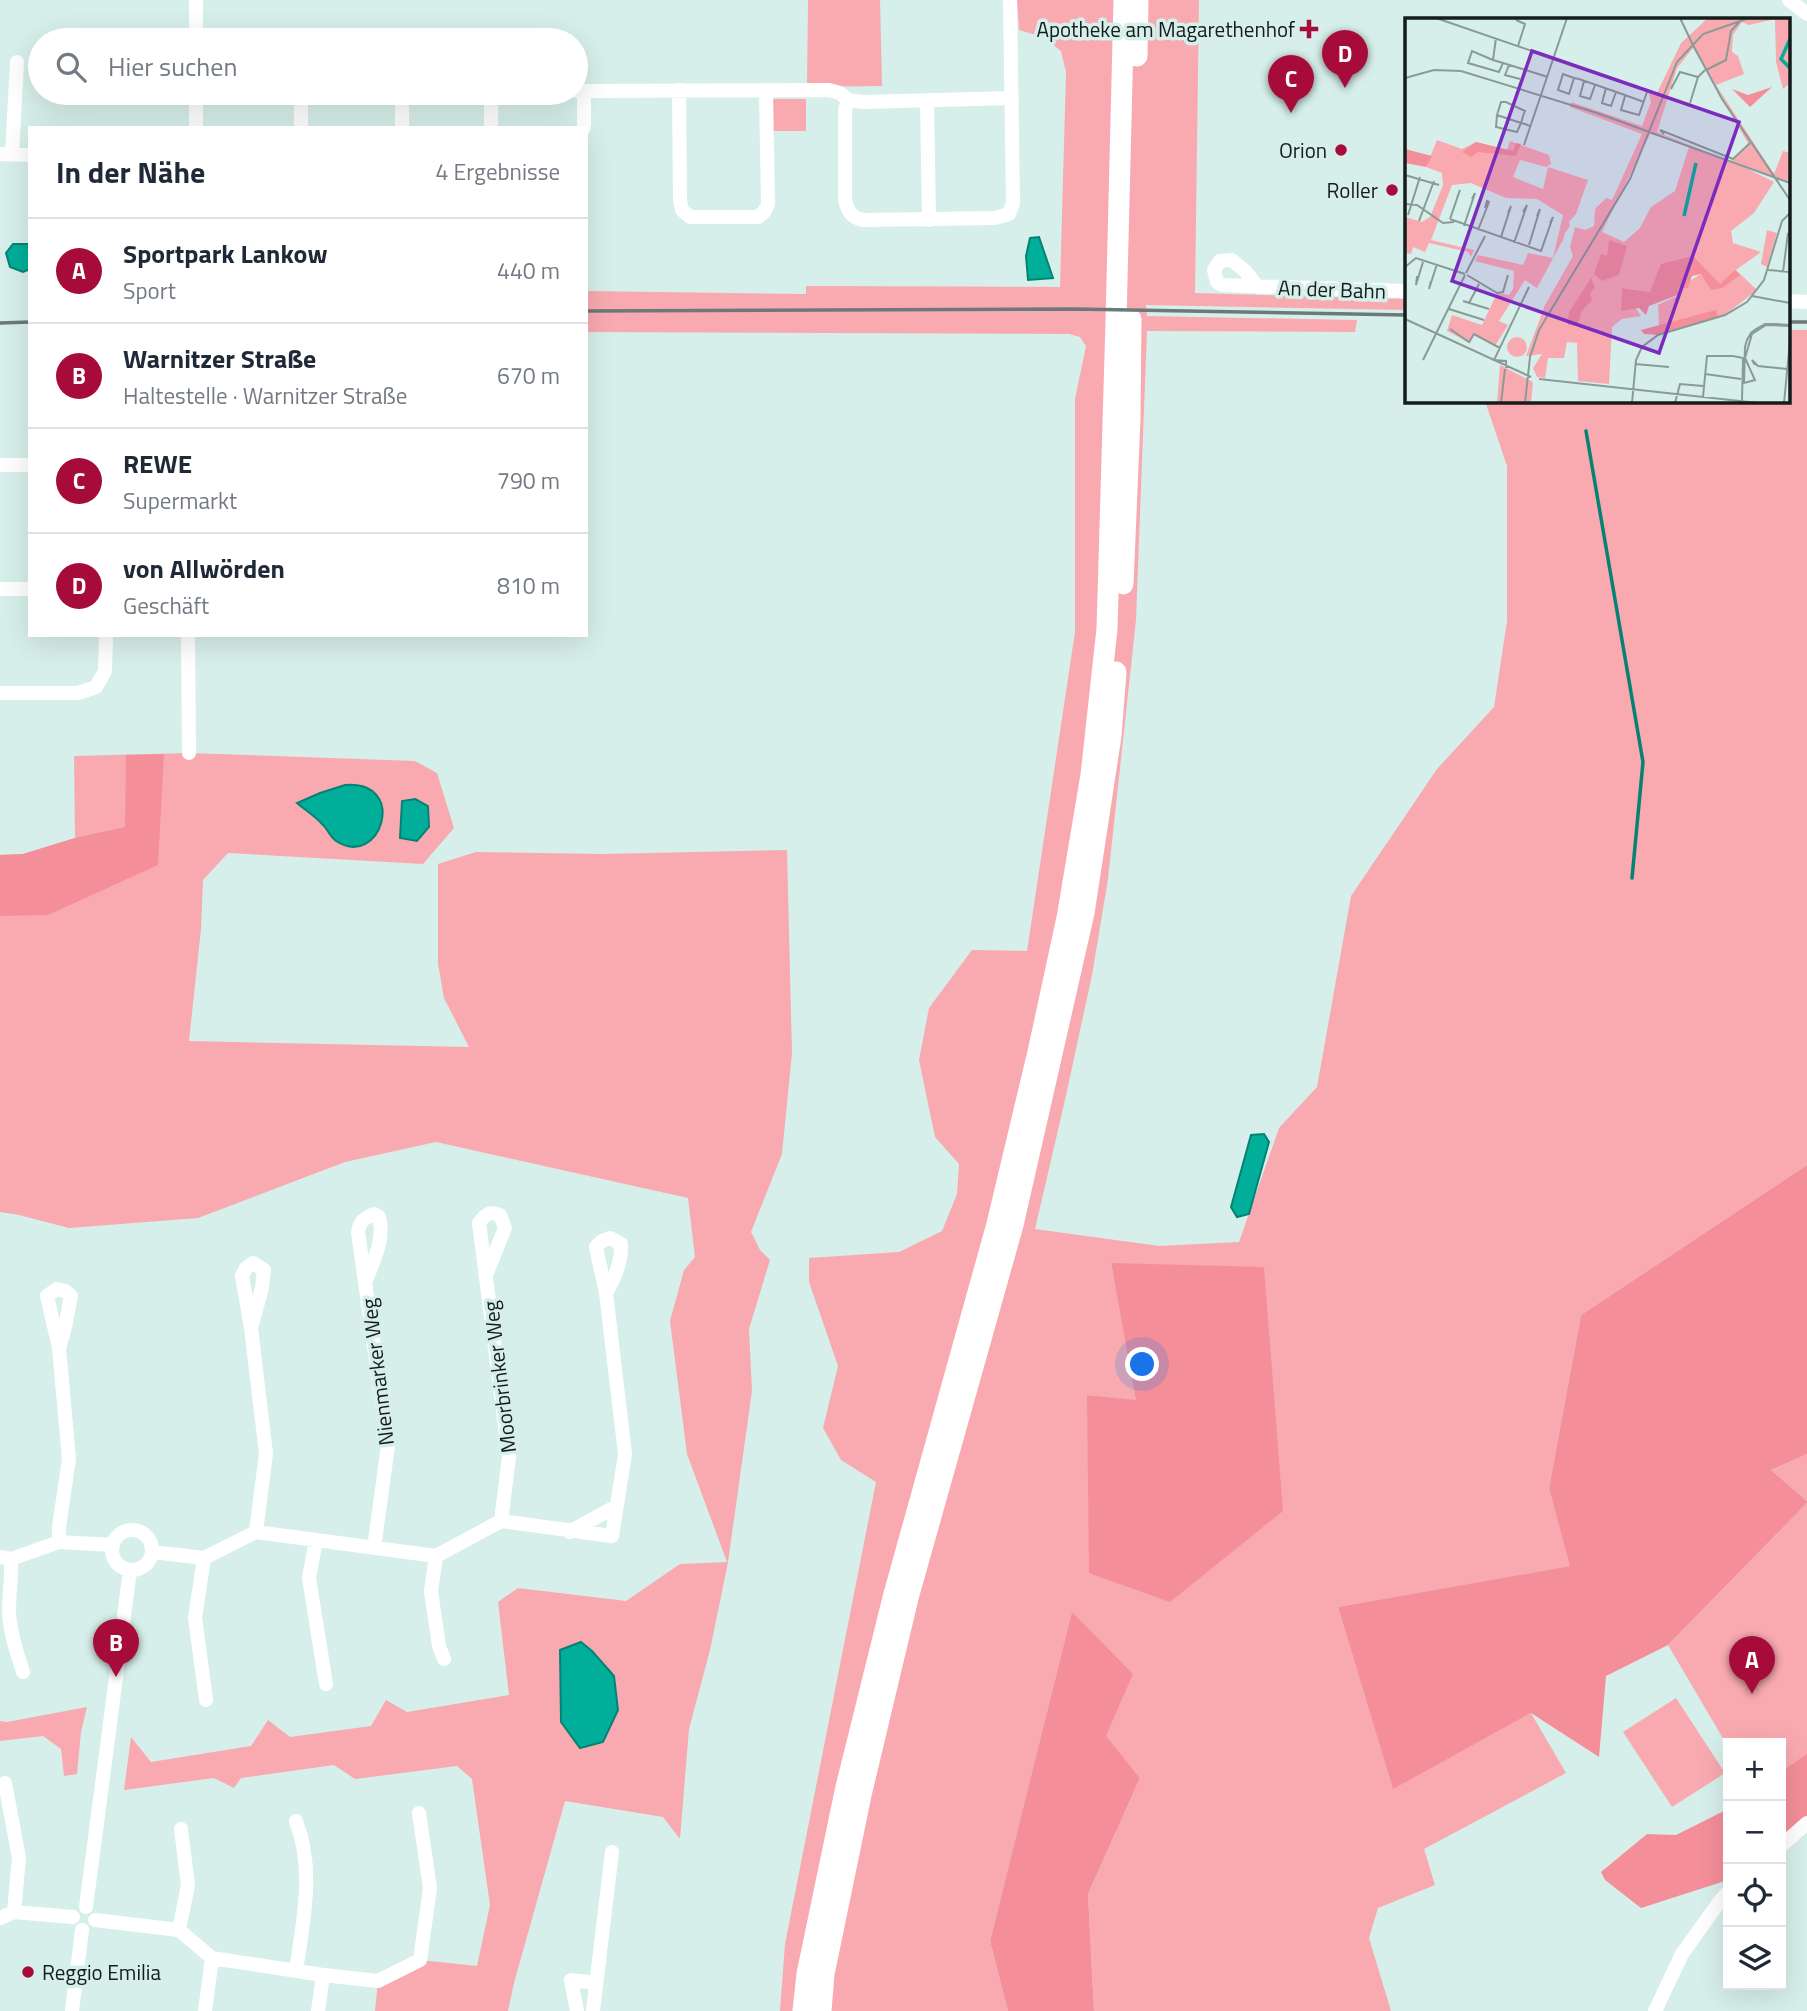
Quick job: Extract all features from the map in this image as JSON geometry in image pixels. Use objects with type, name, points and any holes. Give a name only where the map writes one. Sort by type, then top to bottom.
[{"type":"highway","points":[[803,2011],[807,1974],[849,1774],[894,1594],[1003,1232],[1068,918],[1091,775],[1107,629],[1124,0]]},
{"type":"highway","points":[[821,2011],[824,1974],[860,1795],[1084,913],[1111,736],[1122,597],[1130,419],[1138,0]]},
{"type":"street","points":[[196,0],[196,28]]},
{"type":"street","points":[[848,100],[845,110],[845,200],[854,218],[929,220],[995,218],[1009,214],[1013,203],[1010,0]]},
{"type":"street","points":[[1789,0],[1807,14]]},
{"type":"street","points":[[17,62],[6,154],[28,155]]},
{"type":"street","points":[[679,90],[680,200],[682,211],[690,217],[758,217],[764,212],[768,204],[766,91]]},
{"type":"street","points":[[588,91],[829,90],[840,93],[848,100],[1012,99]]},
{"type":"street","points":[[927,100],[929,220]]},
{"type":"street","points":[[196,105],[196,126]]},
{"type":"street","points":[[301,105],[301,126]]},
{"type":"street","points":[[402,105],[402,126]]},
{"type":"street","points":[[491,105],[491,126]]},
{"type":"street","points":[[582,105],[584,126]]},
{"type":"street","name":"An der Bahn","points":[[1258,287],[1405,291]]},
{"type":"street","points":[[0,465],[28,465]]},
{"type":"street","points":[[0,589],[28,589]]},
{"type":"street","points":[[0,693],[78,694],[96,687],[105,671],[106,637]]},
{"type":"street","points":[[188,637],[189,753]]},
{"type":"street","name":"Moorbrinker Weg","points":[[486,1275],[509,1457],[501,1521]]},
{"type":"street","name":"Nienmarker Weg","points":[[366,1280],[388,1446],[374,1548]]},
{"type":"street","points":[[152,1552],[204,1558],[256,1532],[436,1556],[501,1521],[612,1536],[625,1454],[606,1293]]},
{"type":"street","points":[[251,1328],[266,1453],[256,1532]]},
{"type":"street","points":[[59,1348],[69,1459],[59,1542]]},
{"type":"street","points":[[569,1532],[617,1506]]},
{"type":"street","points":[[135,1526],[152,1545],[150,1560],[138,1570],[122,1568],[112,1554],[113,1545],[121,1534],[135,1526]]},
{"type":"street","points":[[316,1540],[309,1578],[326,1684]]},
{"type":"street","points":[[23,1672],[16,1652],[9,1612],[12,1575],[5,1558],[59,1542],[113,1545]]},
{"type":"street","points":[[436,1556],[431,1591],[439,1646],[444,1659]]},
{"type":"street","points":[[204,1558],[195,1618],[206,1700]]},
{"type":"street","points":[[86,1907],[130,1570]]},
{"type":"street","points":[[5,1783],[19,1858],[7,1915],[73,1917]]},
{"type":"street","points":[[95,1920],[179,1930],[212,1958],[378,1981],[420,1960],[430,1888],[419,1813]]},
{"type":"street","points":[[296,1821],[301,1835],[307,1892],[296,1971]]},
{"type":"street","points":[[1786,1842],[1807,1823]]},
{"type":"street","points":[[179,1930],[188,1885],[181,1829]]},
{"type":"street","points":[[593,2011],[612,1852]]},
{"type":"street","points":[[1655,2011],[1682,1954],[1723,1898]]},
{"type":"street","points":[[82,1930],[74,1923],[73,1917],[80,1908],[86,1907]]},
{"type":"street","points":[[82,1930],[88,1929],[95,1920],[94,1914],[86,1907]]},
{"type":"street","points":[[72,2011],[82,1930]]},
{"type":"street","points":[[205,2011],[212,1958]]},
{"type":"street","points":[[318,2011],[323,1975]]},
{"type":"street","points":[[577,2011],[571,1980],[596,1983]]},
{"type":"shaded area","points":[[808,0],[880,0],[882,86],[807,87]]},
{"type":"shaded area","points":[[1017,0],[1199,0],[1195,293],[1405,299],[1405,310],[1146,305],[1147,316],[1357,320],[1355,332],[1147,331],[1136,620],[1108,879],[1092,975],[1035,1229],[1159,1246],[1239,1242],[1279,1128],[1317,1087],[1351,896],[1437,769],[1494,707],[1507,621],[1507,466],[1485,402],[1790,402],[1790,330],[1807,330],[1807,1165],[1581,1315],[1549,1488],[1571,1566],[1338,1607],[1393,1788],[1531,1713],[1566,1773],[1424,1849],[1435,1885],[1378,1908],[1369,1938],[1391,2011],[1094,2011],[1088,1894],[1140,1778],[1105,1736],[1072,1613],[990,1941],[1008,2011],[780,2011],[785,1944],[876,1482],[841,1460],[823,1428],[838,1366],[809,1282],[809,1258],[899,1252],[942,1231],[957,1194],[959,1164],[935,1137],[919,1060],[929,1008],[972,950],[1027,951],[1075,632],[1075,399],[1086,346],[1080,337],[1069,334],[588,332],[588,291],[806,294],[806,286],[1060,287],[1066,72],[1061,51],[1043,37],[1019,30]],"holes":[[[1111,1263],[1283,1511],[1088,1395],[1137,1401]]]},
{"type":"shaded area","points":[[773,99],[806,99],[806,131],[771,131]]},
{"type":"shaded area","points":[[1039,237],[1053,278],[1028,280],[1026,256],[1030,238]]},
{"type":"shaded area","points":[[13,244],[28,244],[28,270],[23,272],[10,267],[6,253]]},
{"type":"shaded area","points":[[189,753],[415,761],[437,773],[454,828],[423,864],[228,853],[203,880],[201,929],[189,1041],[469,1047],[444,998],[438,964],[438,864],[476,852],[602,854],[787,850],[792,1053],[782,1154],[751,1232],[760,1250],[770,1260],[749,1329],[752,1391],[728,1562],[710,1650],[689,1729],[680,1839],[663,1817],[565,1801],[508,2011],[375,2011],[378,1981],[420,1960],[477,1966],[490,1905],[472,1779],[457,1766],[355,1779],[334,1765],[241,1778],[234,1788],[214,1778],[124,1790],[131,1737],[151,1762],[251,1746],[268,1720],[290,1737],[371,1726],[386,1700],[407,1712],[509,1695],[498,1602],[518,1588],[626,1601],[680,1564],[727,1562],[687,1454],[670,1321],[684,1270],[695,1257],[688,1198],[436,1142],[345,1162],[198,1218],[69,1228],[0,1212],[0,855],[23,854],[75,838],[74,756]]},
{"type":"shaded area","points":[[164,754],[158,865],[48,915],[0,916],[0,855],[23,854],[75,838],[125,827],[126,755]]},
{"type":"shaded area","points":[[345,785],[365,787],[377,796],[382,808],[381,822],[375,835],[365,844],[352,847],[336,841],[319,821],[297,803]]},
{"type":"shaded area","points":[[415,799],[428,806],[429,827],[417,841],[400,838],[402,801]]},
{"type":"shaded area","points":[[1264,1134],[1269,1142],[1249,1214],[1237,1217],[1231,1207],[1251,1135]]},
{"type":"shaded area","points":[[1807,1165],[1807,1454],[1771,1470],[1807,1503],[1668,1645],[1606,1676],[1599,1757],[1531,1713],[1393,1789],[1338,1607],[1570,1566],[1549,1488],[1581,1315]]},
{"type":"shaded area","points":[[1111,1263],[1264,1267],[1283,1511],[1170,1602],[1089,1573],[1087,1395],[1136,1400]]},
{"type":"shaded area","points":[[1807,1454],[1807,1501],[1771,1470]]},
{"type":"shaded area","points":[[1807,1503],[1807,1823],[1786,1842],[1786,1738],[1723,1738],[1668,1645]]},
{"type":"shaded area","points":[[1072,1612],[1133,1674],[1106,1736],[1140,1778],[1088,1894],[1094,2011],[1008,2011],[990,1941]]},
{"type":"shaded area","points":[[581,1642],[614,1676],[618,1710],[603,1742],[580,1748],[561,1722],[560,1650]]},
{"type":"shaded area","points":[[1676,1698],[1723,1770],[1723,1774],[1672,1807],[1623,1732]]},
{"type":"shaded area","points":[[87,1707],[81,1732],[77,1774],[64,1776],[61,1749],[43,1736],[0,1741],[0,1721]]},
{"type":"shaded area","points":[[1807,1754],[1807,1823],[1786,1842],[1786,1801],[1786,1769]]},
{"type":"shaded area","points":[[1723,1812],[1723,1882],[1641,1908],[1605,1880],[1601,1872],[1647,1834],[1676,1835]]},
{"type":"waterway","points":[[1586,431],[1643,762],[1632,878]]},
{"type":"railway","points":[[588,311],[1074,309],[1405,315]]},
{"type":"railway","points":[[0,323],[28,322]]},
{"type":"railway","points":[[1790,322],[1807,322]]},
{"type":"place","name":"Apotheke am Magarethenhof","points":[[1309,29]]},
{"type":"place","name":"von Allwörden","points":[[1345,88]]},
{"type":"place","name":"REWE","points":[[1291,113]]},
{"type":"place","name":"Orion","points":[[1341,150]]},
{"type":"place","name":"Roller","points":[[1392,190]]},
{"type":"place","name":"Warnitzer Straße","points":[[116,1677]]},
{"type":"place","name":"Sportpark Lankow","points":[[1752,1694]]},
{"type":"place","name":"Reggio Emilia","points":[[28,1972]]}]
